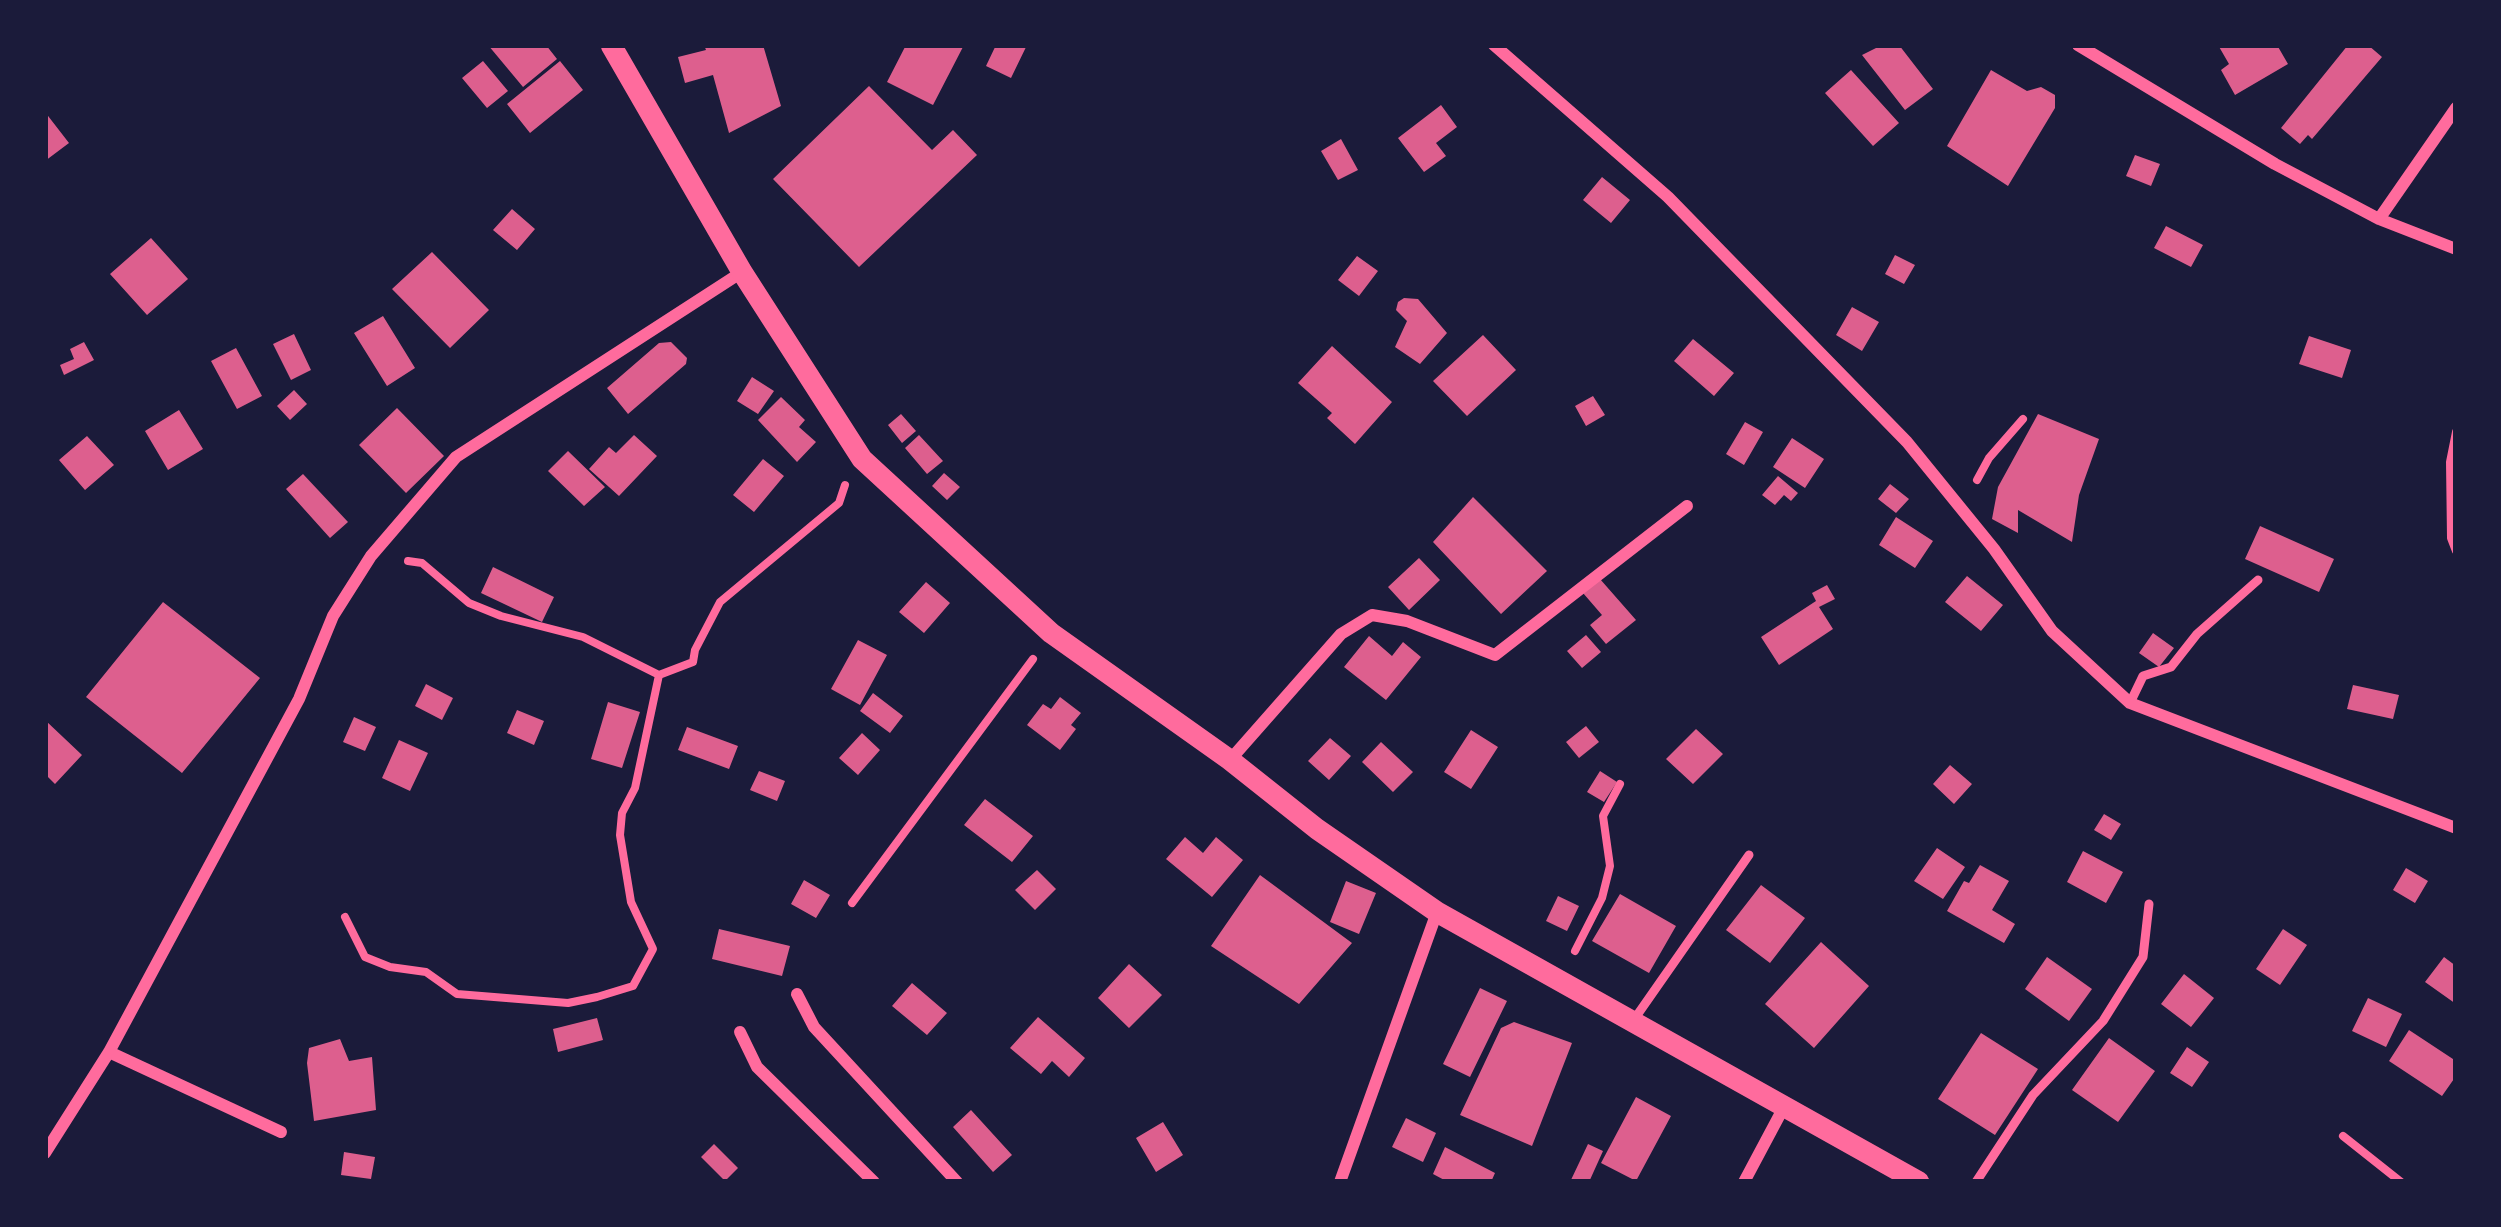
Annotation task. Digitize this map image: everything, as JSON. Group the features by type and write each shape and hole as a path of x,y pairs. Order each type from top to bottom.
{"street":[{"path":"611,45 742,272 862,459 1052,633 1437,912 1919,1182"},
{"path":"1494,45 1668,197 1907,442 2052,632 2129,703 2456,828"},
{"path":"2078,45 2276,164 2379,218 2456,249"},
{"path":"2379,218 2456,108"},
{"path":"45,1153 109,1052 299,699 333,616 371,556 456,458 742,272"},
{"path":"1230,760 1341,634 1372,615 1407,621 1495,655 1687,506"},
{"path":"1340,1182 1437,912"},
{"path":"797,994 814,1027 957,1182"},
{"path":"740,1032 758,1067 874,1182"},
{"path":"109,1052 281,1132"},
{"path":"1744,1182 1784,1105"}],"lane":[{"path":"2129,703 2143,676 2171,667 2198,634 2258,580"},
{"path":"1633,1021 1749,855"},
{"path":"1976,1182 2033,1095 2102,1021 2143,957 2149,904"}],"path":[{"path":"1961,508 1989,458 2023,418"},
{"path":"2456,432 2450,462 2451,538 2456,551"},
{"path":"371,556 422,562 469,603 583,637 659,675 692,662 720,602 839,503 862,459"},
{"path":"852,903 1052,633"},
{"path":"345,917 364,957 390,967 425,971 457,994 568,1003 633,986 653,949 631,902 620,835 659,675"},
{"path":"1558,980 1602,898 1610,866 1603,816 1620,784"},
{"path":"2342,1136 2401,1182"}],"building":[{"path":"488,45 546,45 557,59 523,87"},
{"path":"704,45 763,45 781,106 729,133 713,75 685,83 678,57 706,50"},
{"path":"906,45 964,45 933,105 887,82"},
{"path":"996,45 1027,45 1011,78 986,66"},
{"path":"1882,45 1899,45 1933,89 1905,110 1862,55"},
{"path":"2218,45 2277,45 2288,64 2235,95 2221,70 2229,64"},
{"path":"2348,45 2368,45 2382,57 2312,139 2308,135 2300,144 2281,128"},
{"path":"483,61 508,91 487,108 462,78"},
{"path":"560,61 583,90 530,133 507,104"},
{"path":"1851,70 1899,123 1873,146 1825,93"},
{"path":"1991,70 2027,91 2041,87 2055,95 2055,108 2008,186 1947,146"},
{"path":"869,86 932,150 953,130 977,155 859,267 773,179"},
{"path":"1441,105 1457,127 1436,143 1446,156 1424,172 1398,138"},
{"path":"45,112 69,143 45,161"},
{"path":"1341,139 1358,170 1338,180 1321,151"},
{"path":"2135,155 2160,164 2151,186 2126,176"},
{"path":"1602,177 1630,200 1611,223 1583,200"},
{"path":"512,209 535,229 517,250 493,230"},
{"path":"2166,226 2203,245 2191,267 2154,248"},
{"path":"151,238 188,279 147,315 110,274"},
{"path":"432,252 489,310 450,348 392,289"},
{"path":"1895,255 1915,265 1904,284 1885,274"},
{"path":"1357,256 1378,271 1359,296 1338,280"},
{"path":"1404,298 1418,299 1447,333 1420,364 1395,347 1407,321 1396,310"},
{"path":"1852,307 1879,322 1862,351 1836,335"},
{"path":"383,316 415,368 387,386 354,333"},
{"path":"294,334 311,370 291,380 273,344"},
{"path":"1483,335 1516,370 1467,416 1433,381"},
{"path":"2309,336 2351,350 2342,378 2299,364"},
{"path":"1693,339 1734,373 1714,396 1674,361"},
{"path":"84,342 94,360 64,375 60,365 74,359 70,349"},
{"path":"671,342 687,358 686,364 628,414 607,388 659,343"},
{"path":"1332,346 1392,402 1355,444 1327,418 1332,413 1298,383"},
{"path":"236,348 262,396 237,409 211,361"},
{"path":"752,377 774,391 758,414 737,401"},
{"path":"294,390 307,404 290,420 277,406"},
{"path":"1593,396 1605,415 1586,426 1575,406"},
{"path":"781,397 805,420 799,427 816,442 797,462 758,420"},
{"path":"397,408 444,456 406,493 359,445"},
{"path":"179,410 203,449 168,470 145,431"},
{"path":"901,414 916,431 902,443 888,425"},
{"path":"2038,414 2099,439 2079,495 2072,542 2018,510 2018,533 1992,519 1998,487"},
{"path":"1745,422 1763,432 1744,465 1726,454"},
{"path":"634,435 657,456 619,496 589,469 609,447 616,453"},
{"path":"919,435 943,461 927,474 905,448"},
{"path":"87,436 114,465 85,490 59,460"},
{"path":"1792,438 1824,459 1805,488 1773,467"},
{"path":"568,451 605,487 584,506 548,471"},
{"path":"763,459 784,476 754,512 733,495"},
{"path":"944,473 960,487 947,500 932,486"},
{"path":"303,474 348,522 330,538 286,489"},
{"path":"1778,476 1798,493 1791,501 1784,495 1775,505 1762,495"},
{"path":"1890,484 1909,499 1896,513 1878,499"},
{"path":"1473,497 1547,571 1501,614 1433,542"},
{"path":"1896,517 1933,541 1915,568 1879,545"},
{"path":"2260,526 2334,559 2319,592 2245,559"},
{"path":"1419,558 1440,580 1409,610 1388,587"},
{"path":"493,567 554,597 542,622 481,593"},
{"path":"1967,576 2003,605 1981,631 1945,602"},
{"path":"1600,579 1636,620 1606,644 1590,625 1602,615 1583,593"},
{"path":"926,582 950,603 924,633 899,612"},
{"path":"1827,585 1835,599 1819,607 1833,629 1779,665 1761,637 1816,601 1812,593"},
{"path":"163,602 260,678 182,773 86,697"},
{"path":"2153,633 2174,648 2159,667 2139,653"},
{"path":"1586,635 1601,652 1582,668 1567,651"},
{"path":"1369,636 1392,656 1403,642 1421,657 1386,700 1344,667"},
{"path":"858,640 887,655 860,705 831,689"},
{"path":"426,684 453,698 442,720 415,706"},
{"path":"2353,685 2399,695 2393,719 2347,709"},
{"path":"873,693 903,716 890,733 860,711"},
{"path":"1060,697 1081,713 1060,750 1027,725 1043,704 1051,709"},
{"path":"608,702 640,712 622,768 591,759"},
{"path":"517,710 544,721 534,745 507,733"},
{"path":"354,717 376,727 365,751 343,742"},
{"path":"45,720 82,755 55,784 45,774"},
{"path":"1586,726 1599,742 1579,758 1566,742"},
{"path":"687,727 738,746 729,769 678,750"},
{"path":"1696,729 1723,754 1693,784 1666,759"},
{"path":"1471,730 1498,747 1471,789 1444,772"},
{"path":"862,733 880,750 858,775 839,758"},
{"path":"1330,738 1351,756 1329,780 1308,761"},
{"path":"399,740 428,753 410,791 382,778"},
{"path":"1381,742 1413,772 1393,792 1362,762"},
{"path":"1950,765 1972,784 1954,804 1933,784"},
{"path":"759,771 785,781 777,801 750,790"},
{"path":"1600,771 1617,782 1604,802 1587,792"},
{"path":"985,799 1033,836 1012,862 964,825"},
{"path":"2104,814 2121,824 2111,840 2094,830"},
{"path":"1185,837 1203,853 1216,837 1243,860 1212,897 1166,859"},
{"path":"1937,848 1965,867 1943,899 1914,881"},
{"path":"2083,851 2123,872 2106,903 2067,882"},
{"path":"1980,865 2009,881 1992,910 2015,924 2004,943 1947,911 1964,881 1969,883"},
{"path":"2406,868 2428,881 2415,903 2393,890"},
{"path":"1037,870 1056,889 1035,910 1015,890"},
{"path":"1260,875 1352,943 1299,1004 1211,946"},
{"path":"804,880 830,895 816,918 791,904"},
{"path":"1346,881 1376,893 1359,934 1330,922"},
{"path":"1761,885 1805,918 1770,963 1726,930"},
{"path":"1620,894 1676,926 1649,973 1592,941"},
{"path":"1558,896 1579,906 1567,931 1546,921"},
{"path":"719,929 790,946 782,976 712,959"},
{"path":"2283,929 2307,945 2280,985 2256,969"},
{"path":"1821,942 1869,986 1814,1048 1765,1004"},
{"path":"2047,957 2092,989 2069,1021 2025,989"},
{"path":"2444,957 2456,966 2456,1004 2425,982"},
{"path":"1129,964 1162,995 1129,1028 1098,998"},
{"path":"2184,974 2214,998 2191,1027 2161,1004"},
{"path":"912,983 947,1013 927,1035 892,1006"},
{"path":"1480,988 1507,1001 1470,1077 1443,1064"},
{"path":"2368,998 2402,1014 2386,1047 2352,1031"},
{"path":"1038,1017 1085,1058 1069,1077 1052,1061 1041,1074 1010,1048"},
{"path":"597,1018 603,1040 558,1052 553,1029"},
{"path":"1514,1022 1572,1043 1532,1146 1460,1115 1501,1028"},
{"path":"2409,1030 2456,1061 2456,1076 2442,1096 2389,1061"},
{"path":"1981,1033 2038,1069 1995,1135 1938,1099"},
{"path":"2109,1038 2155,1071 2118,1122 2072,1090"},
{"path":"340,1039 349,1061 372,1057 376,1110 314,1121 309,1048"},
{"path":"2187,1047 2209,1062 2192,1087 2170,1073"},
{"path":"1636,1097 1671,1116 1636,1181 1601,1163"},
{"path":"971,1110 1012,1155 993,1172 953,1127"},
{"path":"1406,1118 1436,1133 1423,1162 1392,1147"},
{"path":"1163,1122 1183,1155 1156,1172 1136,1138"},
{"path":"714,1144 738,1168 725,1181 701,1157"},
{"path":"1588,1144 1603,1151 1589,1182 1570,1182"},
{"path":"1445,1147 1495,1173 1491,1182 1448,1182 1433,1174"},
{"path":"344,1152 375,1157 371,1179 341,1175"}]}
